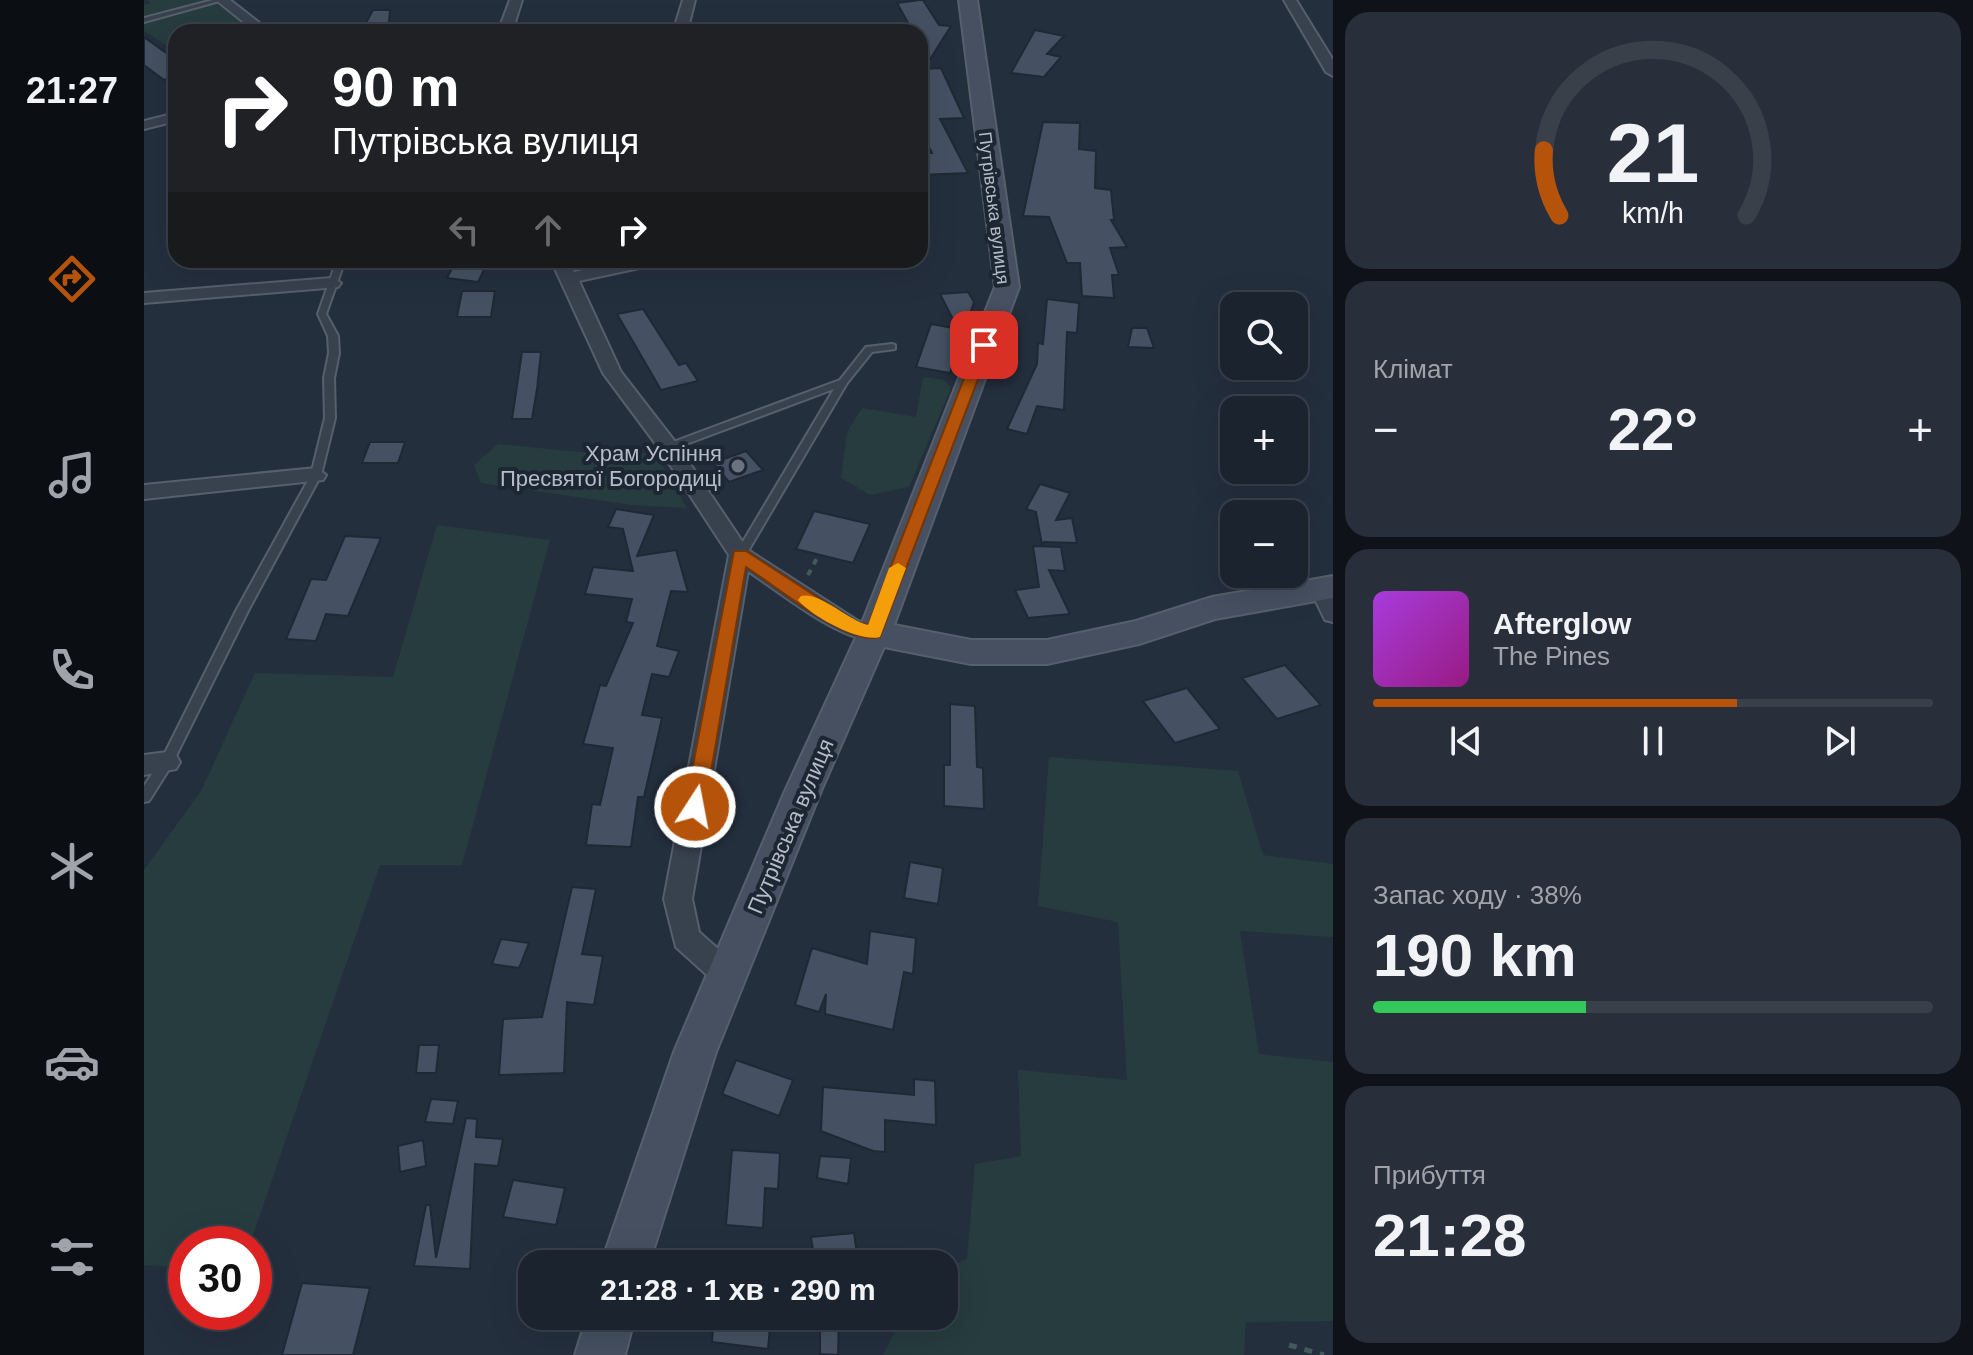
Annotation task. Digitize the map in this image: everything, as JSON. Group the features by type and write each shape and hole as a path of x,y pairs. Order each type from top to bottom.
{"main road":[{"name":"Путрівська вулиця","path":"630,1250 695,1052 803,791 874,633 1007,287 968,0"},
{"path":"874,633 971,652 1047,652 1139,632 1212,608 1329,597"},
{"path":"600,1355 607,1330"}],"street":[{"path":"221,0 253,24"},
{"path":"508,24 516,0"},
{"path":"682,24 689,0"},
{"path":"1290,0 1333,72"},
{"path":"144,125 168,119"},
{"path":"565,269 612,373 669,447 740,555 851,627 874,633"},
{"path":"144,298 332,283"},
{"path":"144,492 316,475"},
{"path":"727,975 686,938 678,899 740,555"}],"lane":[{"path":"144,20 221,0"},
{"path":"144,797 156,763 316,475 330,418 333,336 322,314 338,268"},
{"path":"740,555 843,382 869,349 892,347"},
{"path":"669,447 843,382"}],"path":[{"path":"1289,1345 1324,1355"}],"green space":[{"path":"147,0 211,0 246,24 168,24 168,47 144,31 144,5 151,3"},
{"path":"923,377 944,380 951,388 909,487 870,495 841,478 847,432 862,408 916,417"},
{"path":"498,444 611,455 655,452 687,508 632,505 481,483 474,465"},
{"path":"437,525 550,540 462,865 380,865 256,1226 168,1226 168,1267 144,1265 144,870 201,791 255,673 393,677"},
{"path":"1049,757 1238,771 1263,855 1333,864 1333,937 1240,931 1259,1054 1333,1062 1333,1321 1246,1322 1244,1355 883,1355 896,1330 958,1330 958,1263 967,1259 975,1164 1021,1156 1018,1070 1127,1080 1118,922 1038,906"}],"building":[{"path":"923,0 939,25 951,26 928,63 928,24 909,24 897,3"},
{"path":"373,10 390,10 389,24 365,24"},
{"path":"1035,30 1064,36 1047,54 1061,57 1044,77 1011,73"},
{"path":"144,37 168,54 168,79 164,80 144,65"},
{"path":"941,68 964,118 940,119 968,173 928,175 928,153 932,153 928,145 928,69"},
{"path":"1043,122 1080,123 1079,149 1096,151 1095,188 1111,190 1114,220 1111,220 1127,247 1110,248 1119,275 1112,275 1114,298 1082,296 1080,263 1067,263 1049,217 1023,216"},
{"path":"452,268 485,268 478,282 447,278"},
{"path":"462,291 495,291 491,317 457,317"},
{"path":"968,292 974,302 950,373 916,367 931,324 958,329 940,294"},
{"path":"1047,299 1079,303 1077,333 1067,332 1064,410 1037,406 1027,434 1007,429 1037,364 1038,343 1043,344"},
{"path":"643,309 679,365 686,363 698,381 661,390 617,314"},
{"path":"1132,328 1147,328 1154,348 1128,347"},
{"path":"522,352 541,352 537,389 532,419 512,419"},
{"path":"370,442 405,442 398,463 362,463"},
{"name":"Храм Успіння Пресвятої Богородиці","path":"746,451 763,470 729,482 713,463"},
{"path":"1040,484 1070,493 1056,520 1072,518 1077,543 1044,542 1042,545 1036,512 1026,509"},
{"path":"616,509 654,515 637,556 676,550 688,592 671,591 657,646 679,651 669,677 652,674 642,715 662,718 644,797 638,797 631,847 586,845 592,804 600,805 613,748 583,744 600,685 606,686 633,623 626,622 632,599 585,594 593,567 633,571 623,529 608,527"},
{"path":"814,511 870,524 853,563 796,549"},
{"path":"345,536 381,538 348,616 326,614 316,641 286,639 311,579 326,580"},
{"path":"1033,546 1061,547 1065,571 1049,570 1070,614 1028,618 1015,590 1039,587"},
{"path":"1285,665 1321,705 1277,719 1242,678"},
{"path":"1187,688 1220,729 1175,743 1143,701"},
{"path":"950,704 975,706 977,767 983,768 984,809 944,806 944,765 950,765"},
{"path":"910,862 943,868 938,904 904,898"},
{"path":"572,887 596,889 582,954 603,956 594,1005 567,1002 564,1073 499,1075 503,1019 542,1017"},
{"path":"870,931 916,938 913,974 904,972 893,1030 825,1014 826,994 819,1012 795,1005 812,948 867,964"},
{"path":"501,939 529,943 519,968 492,964"},
{"path":"419,1045 439,1045 436,1073 416,1073"},
{"path":"736,1060 793,1080 779,1116 722,1094"},
{"path":"914,1079 935,1081 936,1125 885,1120 885,1152 873,1151 821,1131 823,1087 914,1095"},
{"path":"431,1099 458,1101 453,1124 425,1122"},
{"path":"466,1118 477,1119 476,1137 503,1139 498,1166 475,1164 470,1269 414,1266 426,1205 430,1205 436,1258"},
{"path":"423,1140 426,1166 400,1172 398,1146"},
{"path":"732,1150 780,1153 778,1189 765,1188 763,1228 726,1225"},
{"path":"820,1156 851,1158 848,1184 817,1178"},
{"path":"513,1180 565,1188 556,1225 503,1217"},
{"path":"854,1233 857,1250 813,1250 811,1237"},
{"path":"302,1283 370,1288 353,1355 282,1355"},
{"path":"713,1330 770,1330 768,1349 712,1342"},
{"path":"820,1330 839,1330 838,1355 820,1354"}],"slow traffic":[{"path":"807,600 851,627 874,633 898,568"}],"place":[{"name":"Храм Успіння Пресвятої Богородиці","path":"738,466"}],"route":[{"path":"695,807 740,555 851,627 874,633 984,345"}]}
